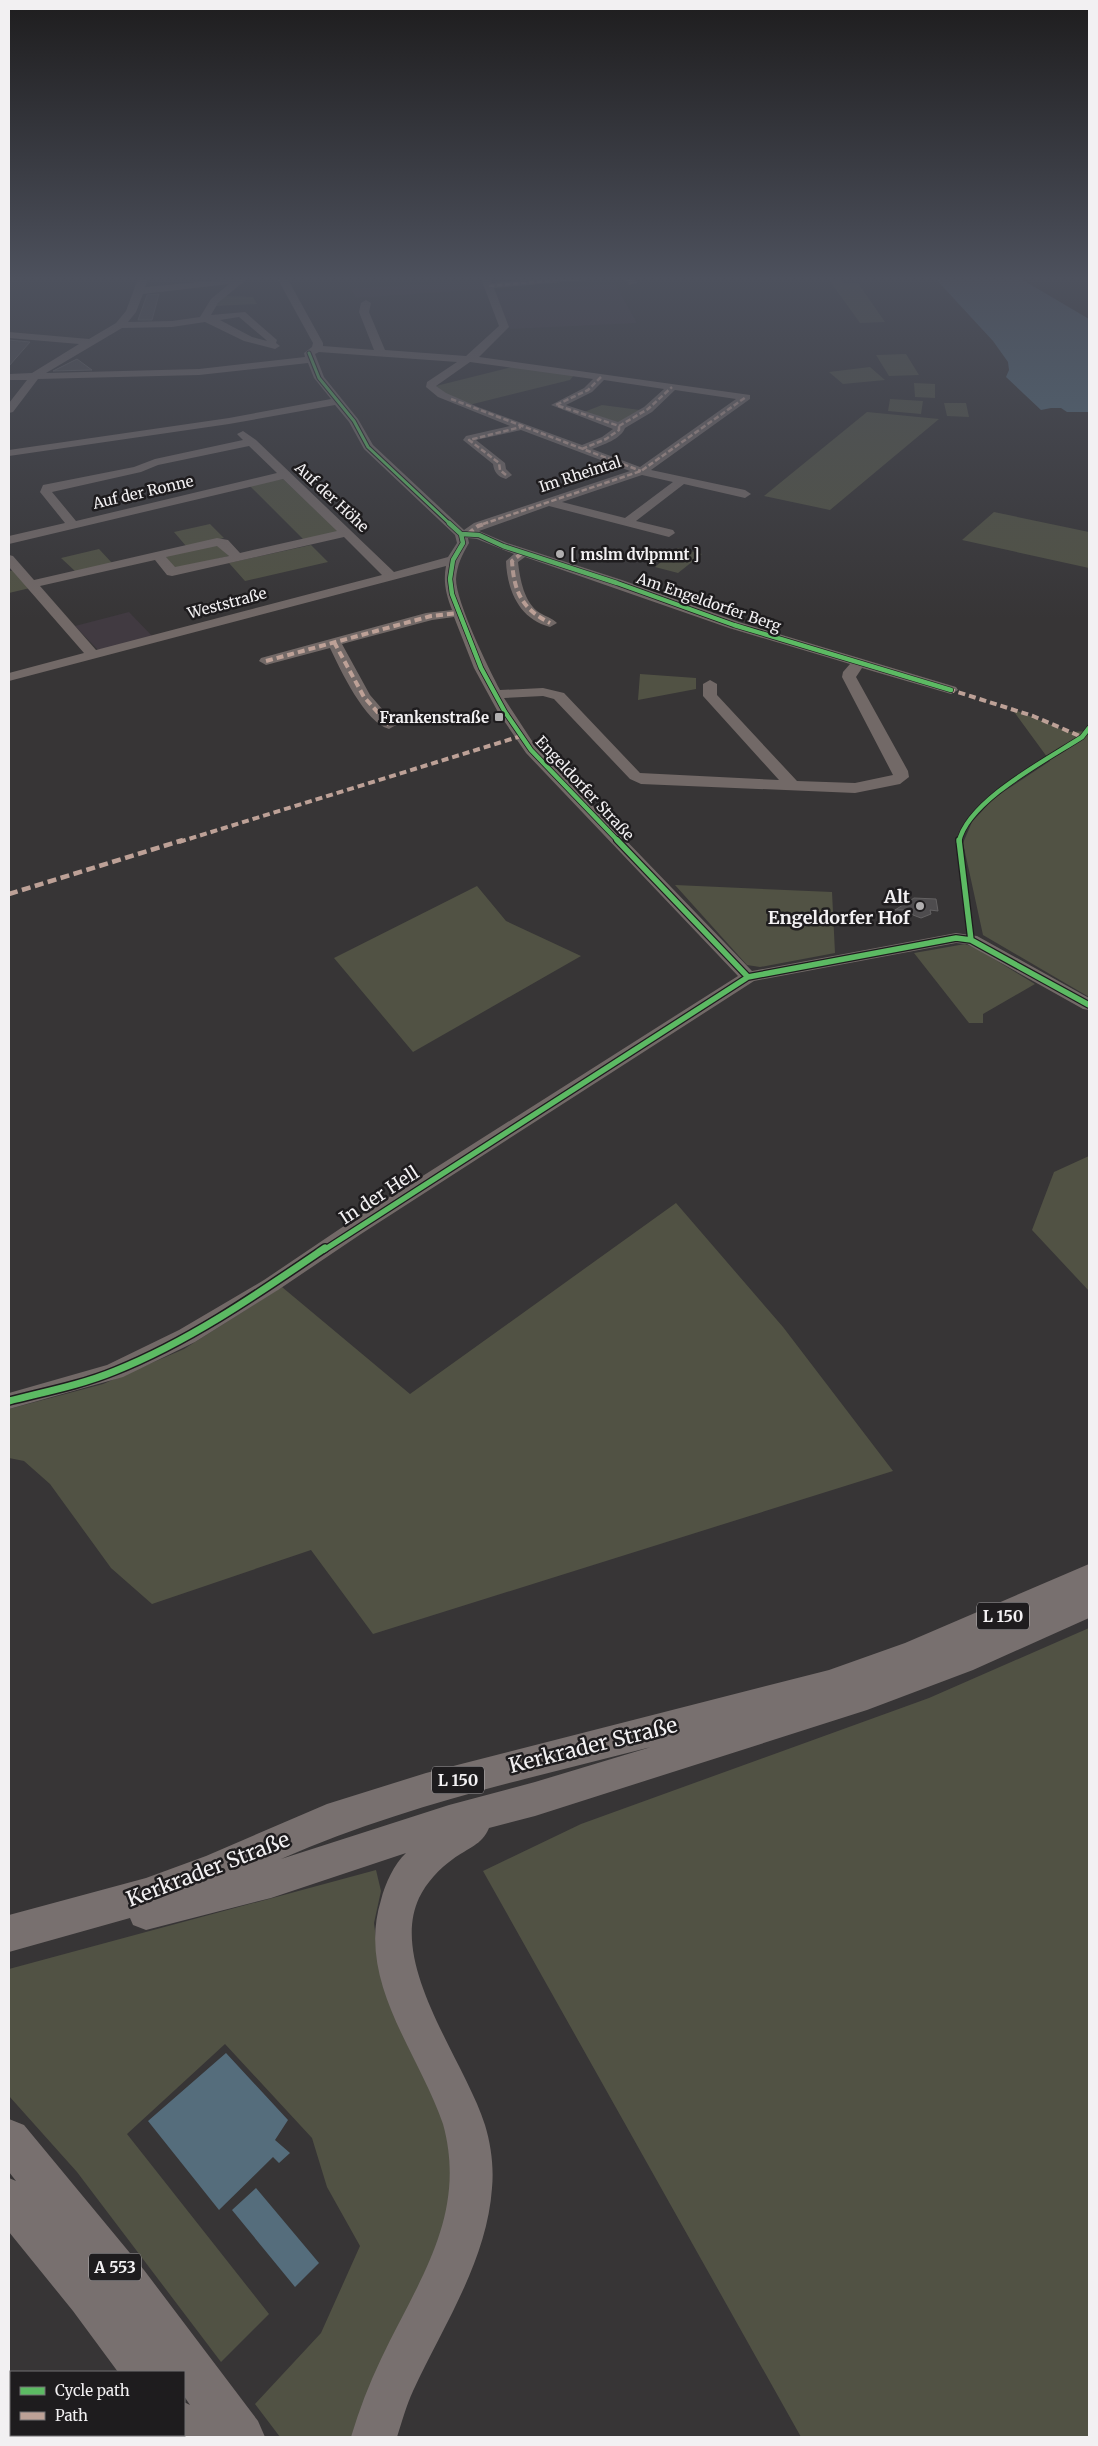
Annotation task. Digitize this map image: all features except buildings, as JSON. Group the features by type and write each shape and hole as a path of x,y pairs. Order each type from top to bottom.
{"highway":[{"name":"Kerkrader Straße","path":"9,1934 146,1896 216,1870 327,1821 426,1789 786,1698 856,1676 916,1654 1089,1578"},
{"name":"Kerkrader Straße","path":"9,1943 69,1932 271,1880 449,1822 535,1800 867,1695 961,1660 1089,1603"},
{"path":"374,2437 387,2397 400,2367 457,2252 467,2217 471,2185 469,2144 461,2114 422,2035 401,1981 393,1939 396,1905 410,1875 438,1846 488,1820 535,1800"},
{"name":"A 553","path":"9,2140 129,2285 242,2437"},
{"name":"A 553","path":"9,2199 88,2296 144,2371"},
{"path":"185,2426 193,2437"}],"street":[{"path":"9,410 24,390"},
{"path":"329,390 354,421 368,447 383,463 465,534"},
{"path":"435,390 474,409 641,471 745,494"},
{"path":"588,390 556,405 619,426"},
{"path":"582,449 606,439 619,430 619,426 660,400 669,390"},
{"name":"Im Rheintal","path":"465,534 478,526 641,471 746,397 695,390"},
{"path":"9,453 229,420 338,401"},
{"name":"Auf der Höhe","path":"229,420 391,576"},
{"path":"506,475 500,470 499,463 470,440 470,438 521,427"},
{"path":"73,525 46,492 47,488 137,470 155,462 252,442"},
{"name":"Auf der Ronne","path":"9,540 285,475"},
{"path":"627,522 682,480"},
{"path":"548,502 669,533"},
{"path":"157,555 172,572 347,533"},
{"name":"Am Engeldorfer Berg","path":"465,534 479,535 522,553 608,580 734,625 951,690"},
{"name":"Engeldorfer Straße","path":"465,534 453,560 450,579 458,613 495,694 531,750 748,978"},
{"path":"32,584 221,542 238,558"},
{"path":"522,553 512,561 512,577 528,611 550,623"},
{"path":"9,559 93,655"},
{"name":"Weststraße","path":"9,677 453,560"},
{"path":"266,661 432,616 458,613"},
{"path":"334,642 349,675 375,712 389,725"},
{"path":"495,694 543,692 559,696 635,776 641,779 855,788 895,781 901,777 849,677 850,672 859,663"},
{"path":"710,684 710,696 792,785"},
{"path":"748,978 773,971 956,938 971,940 1089,1005"},
{"name":"In der Hell","path":"9,1401 64,1387 115,1371 187,1336 271,1286 354,1229 748,978"}],"shaded area":[{"path":"129,612 153,637 98,650 75,626"}],"green space":[{"path":"441,390 529,390 469,405"},
{"path":"915,390 935,390 935,398 915,397"},
{"path":"890,399 923,401 921,414 888,411"},
{"path":"944,403 966,403 969,417 947,416"},
{"path":"602,405 640,410 620,423 584,412"},
{"path":"867,412 939,419 830,510 764,496"},
{"path":"283,479 340,532 305,541 249,485"},
{"path":"994,512 1089,532 1089,568 962,540"},
{"path":"210,524 224,538 186,546 174,532"},
{"path":"218,545 229,556 179,568 173,567 165,556"},
{"path":"311,545 328,562 245,581 229,563"},
{"path":"678,548 702,554 678,573 655,567"},
{"path":"99,549 112,563 76,572 61,558"},
{"path":"15,570 30,588 9,593 9,571"},
{"path":"640,674 696,678 696,689 638,700"},
{"path":"1012,709 1069,732 1089,731 1089,997 983,935 963,843 972,822 994,798 1050,761"},
{"path":"675,885 832,892 835,953 760,967 747,965"},
{"path":"477,886 506,921 581,956 413,1052 334,958"},
{"path":"965,944 976,948 1035,984 983,1014 983,1023 969,1023 914,953"},
{"path":"1089,1156 1089,1291 1032,1230 1054,1172"},
{"path":"676,1203 783,1327 893,1471 373,1634 311,1550 152,1604 111,1568 50,1484 24,1461 9,1458 9,1409 103,1384 184,1349 282,1287 410,1394"},
{"path":"1089,1628 1089,2437 801,2437 483,1871 581,1824 929,1698"},
{"path":"376,1870 381,1891 374,1923 380,1971 447,2130 452,2185 447,2221 360,2437 280,2437 255,2404 321,2333 360,2246 327,2187 312,2138 225,2044 127,2134 269,2314 221,2362 77,2172 9,2096 9,1969"}],"water":[{"path":"1020,390 1089,390 1089,412 1067,412 1061,408 1041,410"},
{"path":"226,2053 288,2120 275,2140 290,2153 279,2163 273,2157 219,2210 148,2121"},
{"path":"256,2188 319,2263 295,2287 232,2210"}],"marked path":[{"path":"588,390 556,405 619,426 634,419 648,409 669,390"},
{"path":"468,534 478,526 641,471 746,397"},
{"path":"451,399 641,471"},
{"path":"582,449 606,439 619,430 619,426"},
{"path":"506,475 500,470 499,463 469,440 470,438 521,427"},
{"path":"522,553 512,561 513,577 524,605 534,615 550,623"},
{"path":"266,661 431,616 458,613"},
{"path":"334,642 364,697 389,725"},
{"path":"948,689 1033,716 1082,737 1084,735"},
{"path":"9,894 521,736"}],"cycle path":[{"path":"329,390 354,421 368,447 461,534 463,543 453,560 450,579 452,594 481,668 505,712 531,750 748,977"},
{"path":"461,534 479,535 503,546 617,583 734,625 951,690"},
{"path":"971,940 959,840 967,822 990,797 1082,737 1089,728"},
{"path":"9,1401 64,1387 115,1371 187,1336 271,1285 354,1229 748,977 956,938 971,940 1089,1005"}],"place":[{"name":"[ mslm dvlpmnt ]","path":"560,554"},
{"name":"Frankenstraße","path":"499,717"},
{"name":"Alt Engeldorfer Hof","path":"920,906"}]}
